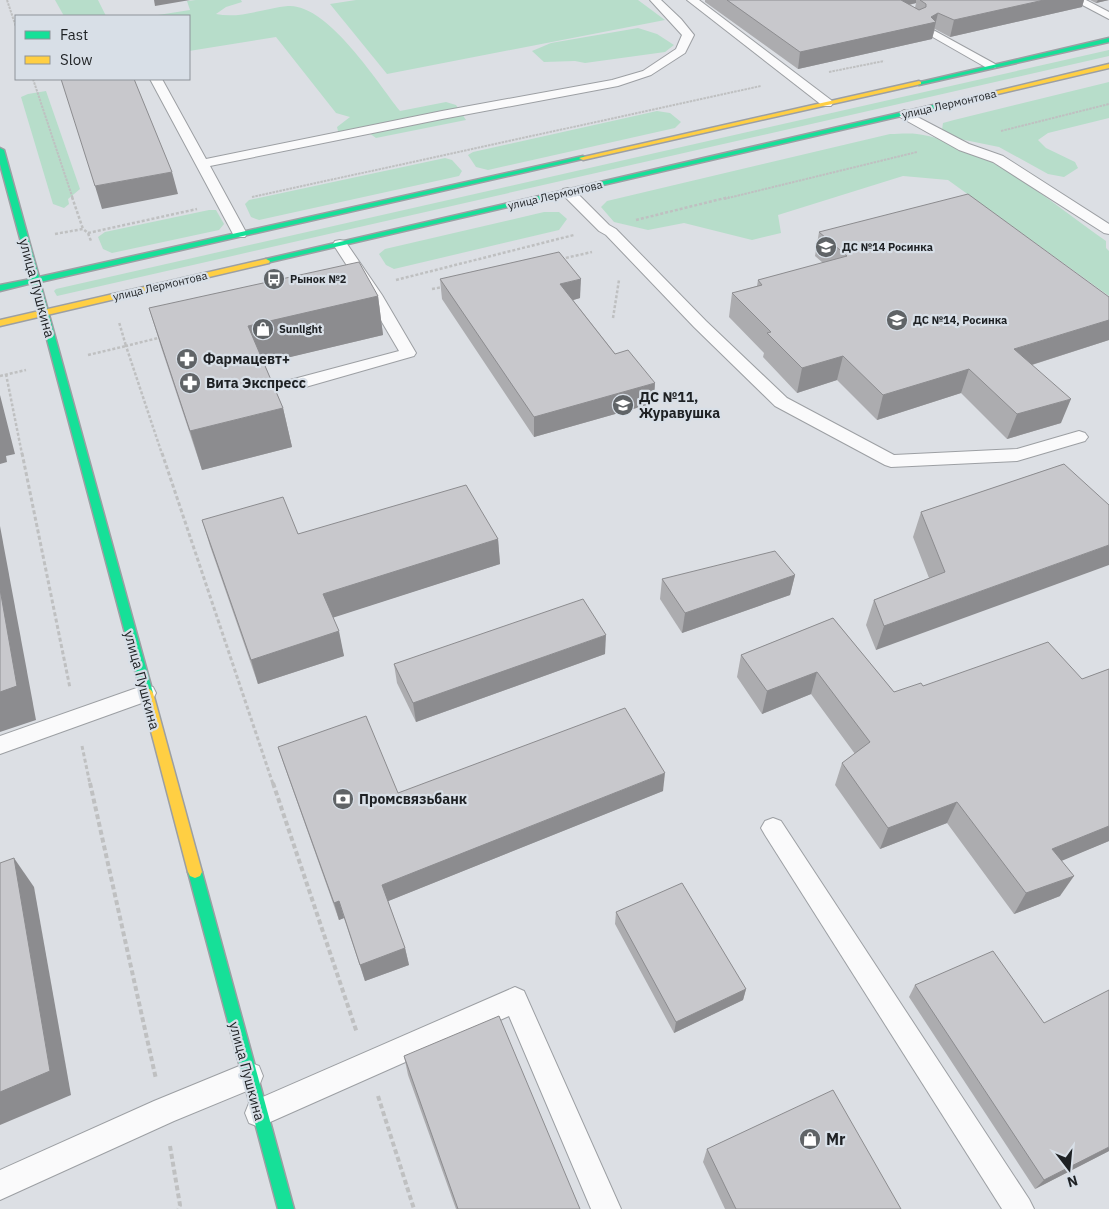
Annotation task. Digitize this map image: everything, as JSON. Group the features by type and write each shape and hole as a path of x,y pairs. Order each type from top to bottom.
{"main road":[{"path":"0,288 1109,40"},
{"name":"улица Лермонтова","path":"0,323 1109,66"},
{"name":"улица Пушкина","path":"0,150 145,693 286,1209"}],"lane":[{"path":"202,164 442,115 614,83 647,74 681,51 688,35 677,21 655,0"},
{"path":"692,0 827,102"},
{"path":"1078,0 1109,16"},
{"path":"936,34 992,66"},
{"path":"157,80 240,234"},
{"path":"904,114 956,142 998,159 1109,230"},
{"path":"568,192 604,228 611,232 700,324 781,402 891,461 1018,455 1079,437"},
{"path":"296,384 408,353 340,244"},
{"path":"0,745 145,693"},
{"path":"773,828 1019,1209"},
{"path":"259,1113 515,1000 606,1209"},
{"path":"0,1185 249,1076"}],"path":[{"path":"7,0 15,24"},
{"path":"88,233 795,79"},
{"path":"34,80 83,229"},
{"path":"368,287 1109,104"},
{"path":"557,260 595,251 580,234"},
{"path":"613,318 619,279"},
{"path":"432,289 451,285"},
{"path":"163,337 126,346 368,1065 414,1209"},
{"path":"6,374 76,719 164,1112 180,1205 178,1209"}],"green space":[{"path":"55,0 98,0 106,15 63,15"},
{"path":"241,0 242,2 226,7 216,14 225,15 243,14 288,6 303,9 319,17 335,31 365,65 400,111 446,102 456,105 466,120 376,138 369,133 340,139 337,127 350,117 336,113 276,37 190,51 190,15 158,15 190,10 187,1"},
{"path":"356,0 638,0 665,20 387,74 330,4"},
{"path":"638,28 657,34 674,45 665,52 585,63 575,61 544,62 532,51 551,43"},
{"path":"1109,50 1109,56 57,296 54,291 56,289"},
{"path":"1109,82 1109,118 1048,133 1038,140 1046,148 1075,162 1078,168 1064,177 1048,174 999,147 950,137 942,130 943,123"},
{"path":"46,91 80,189 68,199 69,204 64,208 53,204 21,97"},
{"path":"657,111 670,113 681,122 675,128 488,170 476,167 468,155 473,152"},
{"path":"890,134 917,134 967,149 1016,177 1106,241 1106,248 1109,251 1109,296 948,180 903,176 778,215 781,233 752,240 684,223 648,230 614,222 601,207 607,201"},
{"path":"445,158 452,160 462,171 459,176 259,220 251,217 245,204 249,200"},
{"path":"216,210 224,224 219,230 112,253 103,249 98,237 105,232"},
{"path":"544,212 559,212 567,219 559,230 394,269 386,265 379,254 385,249"}],"building":[{"path":"727,0 901,0 919,10 926,7 926,4 920,0 1044,0 954,20 938,13 931,17 936,22 800,52"},
{"path":"61,80 134,80 172,172 95,186"},
{"path":"968,194 1109,297 1109,320 1014,349 1071,399 1017,414 969,369 883,395 843,356 802,368 767,333 771,332 732,293 762,285 758,280 847,256 819,232"},
{"path":"559,252 581,279 560,284 615,354 628,350 655,383 534,417 440,279"},
{"path":"359,262 378,296 248,326 283,408 190,431 149,308"},
{"path":"1064,464 1109,505 1109,545 884,626 874,600 945,572 921,512"},
{"path":"466,485 498,539 323,594 339,631 251,660 202,520 283,497 298,534"},
{"path":"775,551 795,575 685,613 662,579"},
{"path":"0,589 17,686 0,692"},
{"path":"583,599 606,635 413,703 394,664"},
{"path":"833,618 894,692 921,683 923,686 1048,642 1082,679 1109,669 1109,826 1052,849 1074,876 1026,893 957,802 888,828 842,763 870,742 817,672 767,691 741,655"},
{"path":"625,708 665,773 382,885 405,948 360,965 339,901 334,903 278,747 366,716 398,793"},
{"path":"14,858 50,1071 0,1092 0,863"},
{"path":"682,883 746,989 676,1022 616,912"},
{"path":"993,951 1044,1023 1109,990 1109,1147 1044,1180 915,985"},
{"path":"499,1016 580,1209 458,1209 404,1056"},
{"path":"833,1090 901,1209 736,1209 707,1149"}],"traffic: fast":[{"path":"919,83 1109,40"},
{"path":"266,261 938,106"},
{"path":"0,150 147,693"},
{"path":"0,288 583,158"},
{"path":"195,872 286,1209"}],"traffic: slow":[{"path":"938,106 1109,66"},
{"path":"583,158 919,83"},
{"path":"0,323 266,261"},
{"path":"147,693 195,872"}],"place":[{"name":"ДС №14 Росинка","path":"826,247"},
{"name":"Рынок №2","path":"274,279"},
{"name":"ДС №14, Росинка","path":"897,320"},
{"name":"Sunlight","path":"263,329"},
{"name":"Фармацевт+","path":"187,359"},
{"name":"Вита Экспресс","path":"190,383"},
{"name":"ДС №11, Журавушка","path":"623,405"},
{"name":"Промсвязьбанк","path":"343,799"},
{"name":"Mr","path":"810,1139"}]}
